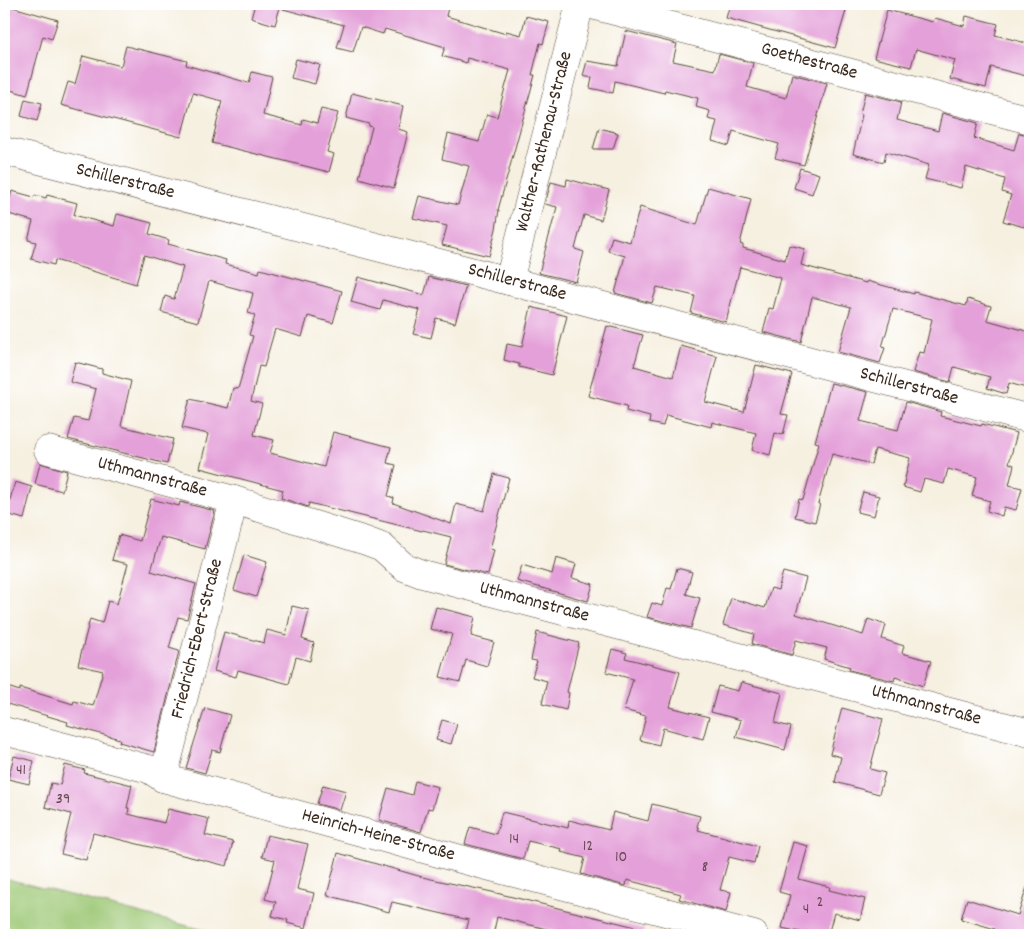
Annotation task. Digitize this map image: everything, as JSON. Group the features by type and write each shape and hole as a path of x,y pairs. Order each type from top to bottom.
{"street":[{"name":"Walther-Rathenau-Straße","path":"509,281 580,4"},
{"name":"Goethestraße","path":"588,4 1030,120"},
{"name":"Schillerstraße","path":"4,151 509,281 1030,419"},
{"name":"Uthmannstraße","path":"48,450 234,500 382,547 404,567 422,574 1030,734"},
{"name":"Friedrich-Ebert-Straße","path":"163,778 234,500"},
{"name":"Heinrich-Heine-Straße","path":"4,732 149,769 163,778 458,858 754,935"}],"green space":[{"path":"4,878 223,935 4,935"}],"building":[{"path":"255,4 281,4 275,25 251,18"},
{"path":"283,4 398,4 410,7 412,4 449,4 446,16 506,34 506,31 521,35 526,16 549,22 543,44 540,43 532,75 535,75 498,210 496,229 489,256 442,245 447,226 413,218 419,196 458,205 469,166 442,159 448,134 479,142 487,114 497,117 510,70 467,58 466,63 442,56 445,47 385,29 383,34 361,27 353,52 337,48 344,25 283,9"},
{"path":"730,4 848,4 835,48 726,18"},
{"path":"9,6 58,20 52,39 43,36 27,95 4,88 4,25"},
{"path":"887,10 933,22 935,18 964,26 966,16 998,24 995,35 1030,44 1030,77 991,67 986,88 950,79 955,60 916,49 911,67 874,58"},
{"path":"626,31 677,44 673,61 715,70 719,54 753,63 747,87 786,98 792,74 827,83 804,165 775,158 779,144 733,131 729,146 712,141 717,121 708,119 710,111 696,107 698,98 665,90 664,93 615,81 613,93 590,88 592,78 583,76 587,61 618,66"},
{"path":"126,46 187,61 186,65 249,83 252,72 272,77 263,115 302,125 303,119 317,123 321,109 338,113 327,152 334,154 329,172 212,143 222,101 193,93 181,137 61,105 68,82 75,84 83,56 121,66"},
{"path":"296,59 320,65 315,84 291,78"},
{"path":"352,93 403,106 398,129 408,132 394,188 359,178 372,127 369,124 346,118"},
{"path":"865,93 901,102 897,120 938,131 942,113 978,123 974,138 1014,150 1019,133 1030,135 1030,205 1024,227 1003,221 1011,195 1002,192 1005,179 966,167 961,188 925,179 929,165 886,152 884,162 853,154"},
{"path":"25,99 42,103 37,121 21,116"},
{"path":"599,128 618,133 613,149 593,149"},
{"path":"800,168 819,174 812,194 794,188"},
{"path":"567,179 609,190 601,220 584,215 575,249 584,252 576,282 539,273 557,207 545,204 551,182 566,186"},
{"path":"708,187 751,199 740,244 743,245 743,248 785,260 789,245 805,249 801,265 866,283 867,281 966,306 968,299 991,306 987,320 1030,332 1030,352 1026,368 1030,370 1030,373 1026,388 1009,383 1006,394 987,388 990,377 954,367 950,382 913,372 919,352 924,353 932,319 893,309 882,347 885,348 880,363 838,352 851,307 812,297 801,342 763,332 769,308 773,309 781,278 740,267 726,322 691,313 695,296 657,287 652,303 615,293 625,256 608,251 612,237 630,242 640,207 697,225"},
{"path":"12,191 34,197 35,195 46,198 47,195 77,203 74,215 114,226 117,214 152,223 149,234 169,240 168,244 226,260 225,264 259,273 260,269 342,291 333,323 308,316 302,337 275,329 264,367 259,366 251,401 262,404 254,435 274,440 270,453 324,467 333,432 391,447 387,463 396,465 388,496 394,498 393,503 451,524 456,504 484,511 494,474 509,478 490,549 494,550 488,575 444,564 451,537 309,503 308,507 281,498 283,490 200,468 208,434 182,428 190,399 228,408 233,388 238,389 253,336 249,335 255,315 248,313 253,293 209,281 198,322 161,312 165,296 174,299 183,267 144,255 136,284 55,260 54,265 31,259 36,242 28,240 33,221 5,213"},
{"path":"358,277 424,295 429,277 466,286 455,323 436,318 431,338 413,334 420,310 383,300 380,310 351,302"},
{"path":"531,307 567,316 552,375 519,367 519,364 504,360 507,344 522,347"},
{"path":"607,326 643,335 634,366 673,377 681,346 717,356 705,402 744,412 756,365 792,374 781,414 788,415 783,435 775,433 770,455 752,450 756,433 712,422 711,427 666,415 663,426 649,423 650,417 626,411 627,406 588,396"},
{"path":"75,362 102,369 102,373 131,381 121,426 173,439 167,464 68,439 74,418 88,421 96,389 70,382"},
{"path":"831,383 868,392 860,421 898,430 906,402 941,412 940,416 1017,433 1009,463 1014,465 1009,485 1022,488 1016,510 1004,507 1002,516 987,511 990,501 972,496 977,477 948,469 944,484 924,479 920,492 903,487 910,458 875,449 871,464 832,454 815,522 795,517 799,499 803,500 819,443 815,442"},
{"path":"40,463 67,471 62,491 35,484"},
{"path":"15,482 32,487 24,519 6,514"},
{"path":"863,492 879,496 874,516 857,512"},
{"path":"151,499 179,506 180,502 215,511 205,549 161,537 151,571 196,584 187,619 178,617 169,648 179,651 154,752 119,742 120,739 67,725 68,722 4,703 4,686 20,691 20,688 73,704 74,701 93,706 103,671 78,665 90,619 102,623 108,601 117,604 128,564 112,560 119,535 140,541"},
{"path":"244,555 267,562 256,597 234,590"},
{"path":"556,558 576,564 572,578 593,584 588,601 517,581 522,565 552,574"},
{"path":"677,568 692,572 686,594 700,598 691,628 647,617 652,603 662,606 667,588 671,589"},
{"path":"783,572 806,578 796,614 863,635 868,619 886,625 882,639 904,646 902,653 931,661 923,686 895,677 894,681 849,670 850,667 824,659 827,648 796,640 792,655 752,644 754,634 723,625 731,598 765,608 771,588 778,590"},
{"path":"292,606 309,610 302,639 314,643 310,661 296,657 289,684 238,670 236,677 214,671 224,632 264,643 267,630 286,635"},
{"path":"436,607 475,617 471,636 494,642 487,666 466,660 460,682 440,677 452,634 430,629"},
{"path":"537,632 579,643 567,692 569,693 566,710 542,704 547,681 532,677 537,661 531,660"},
{"path":"612,649 627,653 625,658 680,672 670,707 709,717 703,739 663,728 659,745 640,740 646,716 624,710 633,679 606,672"},
{"path":"741,682 782,693 775,723 791,727 785,750 736,737 741,720 711,712 718,686 738,691"},
{"path":"205,708 230,715 220,752 212,750 205,773 186,768"},
{"path":"842,708 883,719 870,769 885,773 879,794 835,782 841,757 830,754"},
{"path":"442,720 457,724 451,744 436,740"},
{"path":"14,756 34,761 29,784 8,779"},
{"path":"65,765 85,770 84,773 132,785 127,808 129,808 128,814 164,823 168,809 209,819 205,835 233,842 227,866 93,833 86,860 61,854 71,814 45,807 51,783 60,785"},
{"path":"415,781 438,787 432,809 428,808 421,832 379,820 388,788 412,795"},
{"path":"323,785 346,791 340,810 317,804"},
{"path":"652,804 700,816 698,830 758,846 754,863 729,857 720,890 731,892 726,912 679,899 681,894 627,880 626,886 581,874 585,858 561,852 562,849 528,841 523,859 465,844 470,827 496,834 502,812 568,828 569,820 609,830 613,812 648,821"},
{"path":"267,835 308,844 297,889 314,893 306,928 287,923 288,920 272,916 276,902 265,899 275,860 262,857"},
{"path":"793,842 808,846 799,879 830,887 829,890 865,899 860,920 834,913 828,935 813,935 782,928 790,895 779,892"},
{"path":"338,853 422,877 644,929 643,935 572,935 497,917 493,935 465,935 469,920 392,902 389,912 327,895"},
{"path":"1027,887 1030,887 1030,935 993,935 995,929 961,919 967,899 1018,915"}]}
